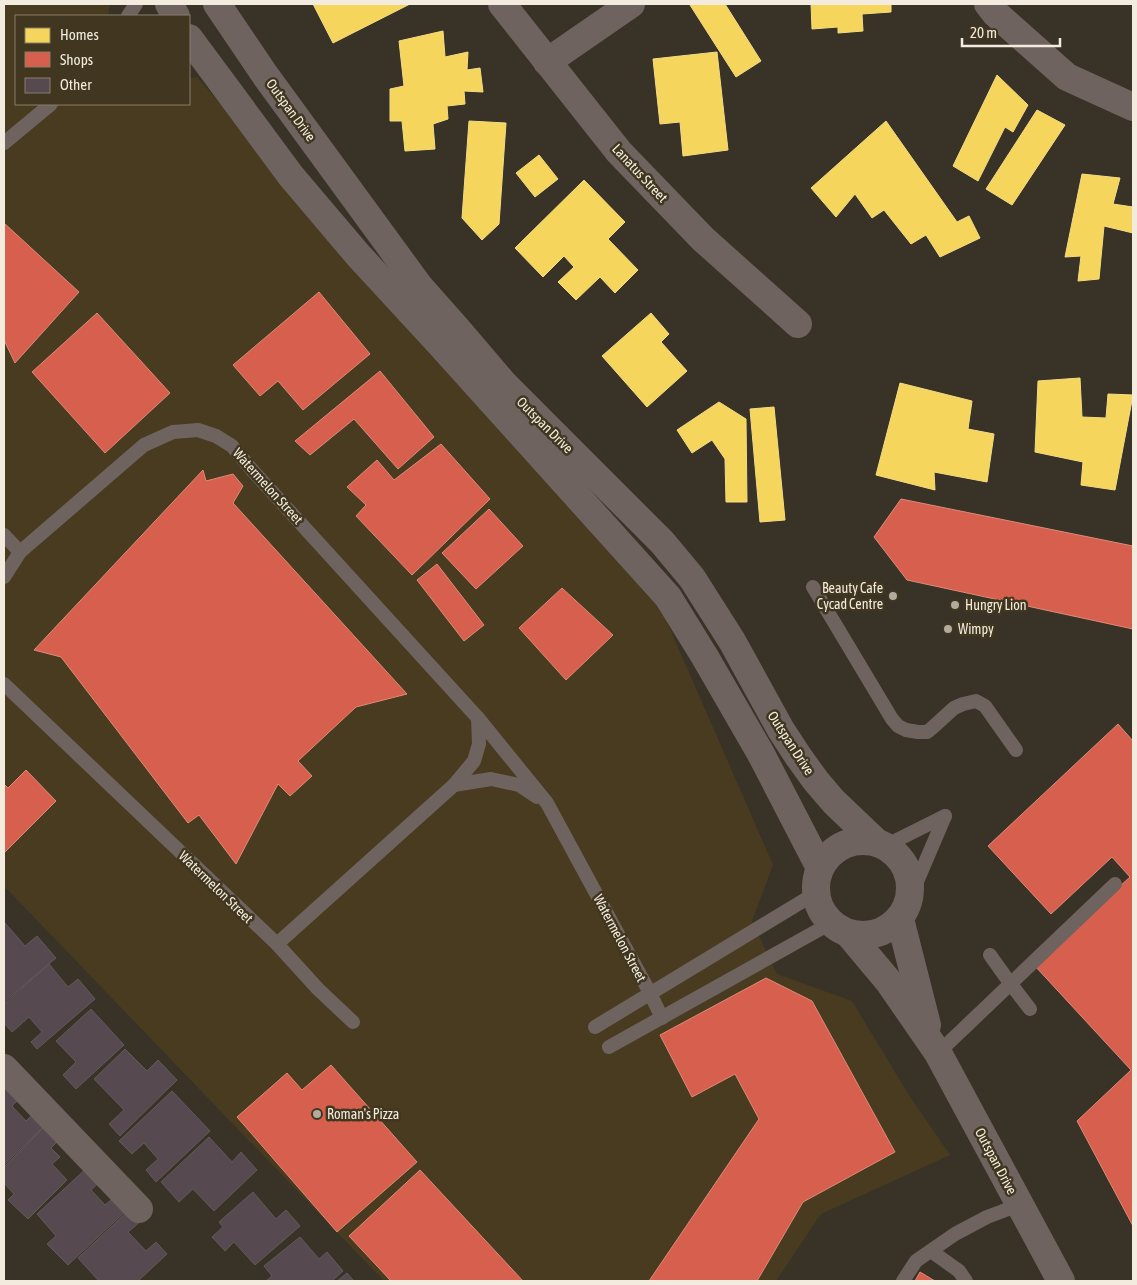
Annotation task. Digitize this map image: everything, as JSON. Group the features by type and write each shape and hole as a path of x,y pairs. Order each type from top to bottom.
{"street":[{"path":"169,4 175,15"},
{"name":"Outspan Drive","path":"217,4 265,75 419,286 504,384 662,542 692,578 732,641 781,730 798,756 834,802 880,843"},
{"name":"Lanatus Street","path":"502,4 618,152 703,239 798,324"},
{"path":"547,62 631,4"},
{"path":"988,4 995,13 1067,77 1133,107"},
{"name":"Outspan Drive","path":"190,39 291,176 358,255 668,597 761,754 818,880"},
{"path":"855,841 880,843 903,862 909,875 905,908 888,929 871,936 840,928 820,909 818,880 836,849 855,841"},
{"name":"Outspan Drive","path":"905,908 934,1047"},
{"name":"Outspan Drive","path":"840,928 889,982 934,1047 1061,1281"},
{"path":"4,1068 138,1209"}],"lane":[{"path":"129,15 136,4"},
{"path":"4,143 50,105"},
{"name":"Watermelon Street","path":"4,577 20,552 144,445 173,432 198,430 216,436 232,446 258,477 478,718 546,803 662,1018"},
{"path":"4,535 20,552"},
{"path":"813,587 898,726 906,730 927,732 954,708 976,701 985,706 1016,750"},
{"name":"Watermelon Street","path":"4,684 277,944 318,989 353,1022"},
{"path":"277,944 454,785 474,761 479,744 478,718"},
{"name":"Watermelon Street","path":"454,785 491,779 519,786 546,803"},
{"path":"880,843 945,816 905,908"},
{"name":"Watermelon Street","path":"595,1027 650,993 818,880"},
{"path":"934,1047 1010,983 1115,884"},
{"path":"609,1047 662,1018 840,928"},
{"path":"990,955 1030,1010"},
{"path":"903,1281 916,1261 955,1234 987,1217 1019,1205"},
{"path":"931,1251 959,1271 966,1281"}],"shaded area":[{"path":"4,4 110,4 108,15 15,15 15,105 190,105 190,79 197,77 660,606 773,865 752,921 777,974 852,1001 907,1092 950,1155 821,1214 776,1281 384,1281 4,886"}],"building: Homes":[{"path":"313,4 410,4 333,43"},
{"path":"691,4 725,4 761,61 736,77"},
{"path":"811,4 891,4 891,12 862,14 863,31 838,33 838,27 812,29"},
{"path":"443,31 445,57 468,52 467,70 480,68 483,92 464,91 465,104 447,106 448,119 433,124 435,149 405,151 402,121 390,121 390,89 404,86 399,41"},
{"path":"717,52 728,150 683,156 680,122 660,124 653,59"},
{"path":"997,75 1028,105 1013,132 1005,127 978,181 953,166"},
{"path":"1037,110 1065,125 1012,205 986,189"},
{"path":"469,121 506,123 499,224 482,240 462,218"},
{"path":"886,121 957,222 969,216 980,238 940,257 926,235 911,244 884,210 872,218 855,194 836,217 811,188"},
{"path":"539,155 558,179 535,197 516,173"},
{"path":"1082,174 1120,178 1113,204 1133,207 1133,233 1104,226 1099,279 1078,281 1081,256 1065,257"},
{"path":"584,180 625,222 608,239 638,270 615,293 600,277 576,300 558,282 574,267 564,256 543,277 515,248"},
{"path":"651,313 669,334 661,342 687,371 647,407 602,356"},
{"path":"1080,378 1082,417 1106,418 1108,394 1133,395 1115,490 1081,485 1083,462 1035,452 1038,381"},
{"path":"900,383 972,401 968,429 994,434 987,482 934,472 935,490 876,475"},
{"path":"719,402 746,419 747,502 726,502 725,459 712,440 692,453 677,430"},
{"path":"774,407 785,520 760,522 750,409"}],"building: Shops":[{"path":"4,223 79,292 15,363 4,340"},
{"path":"319,292 370,354 303,410 278,381 260,396 233,365"},
{"path":"97,313 170,393 105,453 32,372"},
{"path":"380,371 434,437 398,469 354,419 310,455 295,441"},
{"path":"441,444 490,499 412,575 356,516 366,505 347,487 377,460 394,480"},
{"path":"203,470 206,481 233,474 243,486 233,503 407,694 356,707 298,761 312,776 290,796 278,784 236,864 199,815 188,823 61,657 34,650"},
{"path":"901,499 1133,546 1133,629 907,580 874,537"},
{"path":"489,509 523,546 476,589 442,553"},
{"path":"437,564 484,625 464,641 417,580"},
{"path":"562,588 613,635 566,680 519,628"},
{"path":"1118,724 1133,741 1133,1226 1077,1121 1131,1070 1034,965 1130,877 1112,857 1051,914 988,846"},
{"path":"26,770 56,801 4,853 4,784 8,788"},
{"path":"766,978 812,1001 895,1152 803,1202 757,1281 649,1281 759,1119 735,1074 692,1097 660,1035"},
{"path":"331,1065 417,1162 337,1232 237,1117 287,1073 302,1090"},
{"path":"420,1170 523,1281 391,1281 349,1236"},
{"path":"920,1272 935,1281 915,1281"}],"building: Other":[{"path":"4,924 25,946 37,936 56,958 4,1002"},
{"path":"49,964 68,987 78,979 95,999 37,1049 31,1042 42,1032 29,1017 12,1032 4,1023 4,1004"},
{"path":"91,1009 124,1045 76,1089 63,1075 76,1062 56,1041"},
{"path":"125,1049 147,1071 158,1060 177,1080 120,1136 109,1124 124,1110 94,1079"},
{"path":"4,1086 22,1096 12,1106 26,1121 37,1110 48,1122 4,1165"},
{"path":"172,1091 210,1131 156,1182 146,1170 158,1159 144,1143 132,1154 119,1141"},
{"path":"49,1122 63,1136 51,1148 60,1157 52,1164 67,1180 28,1219 8,1200 14,1194 4,1183 4,1167"},
{"path":"209,1137 232,1162 241,1152 257,1170 214,1211 193,1189 179,1202 161,1182"},
{"path":"90,1165 103,1179 91,1190 105,1205 117,1195 129,1208 68,1265 47,1244 56,1236 37,1214"},
{"path":"253,1192 276,1219 286,1210 300,1226 255,1265 234,1242 225,1251 212,1237 223,1227 219,1222"},
{"path":"130,1209 141,1221 128,1232 146,1251 156,1242 167,1254 138,1281 96,1281 98,1280 78,1258"},
{"path":"300,1237 319,1259 327,1252 343,1271 332,1281 266,1281 272,1276 264,1266"},
{"path":"347,1273 354,1281 337,1281"}],"place":[{"name":"Beauty Cafe Cycad Centre","path":"893,596"},
{"name":"Hungry Lion","path":"955,605"},
{"name":"Wimpy","path":"948,629"},
{"name":"Roman's Pizza","path":"317,1114"}]}
